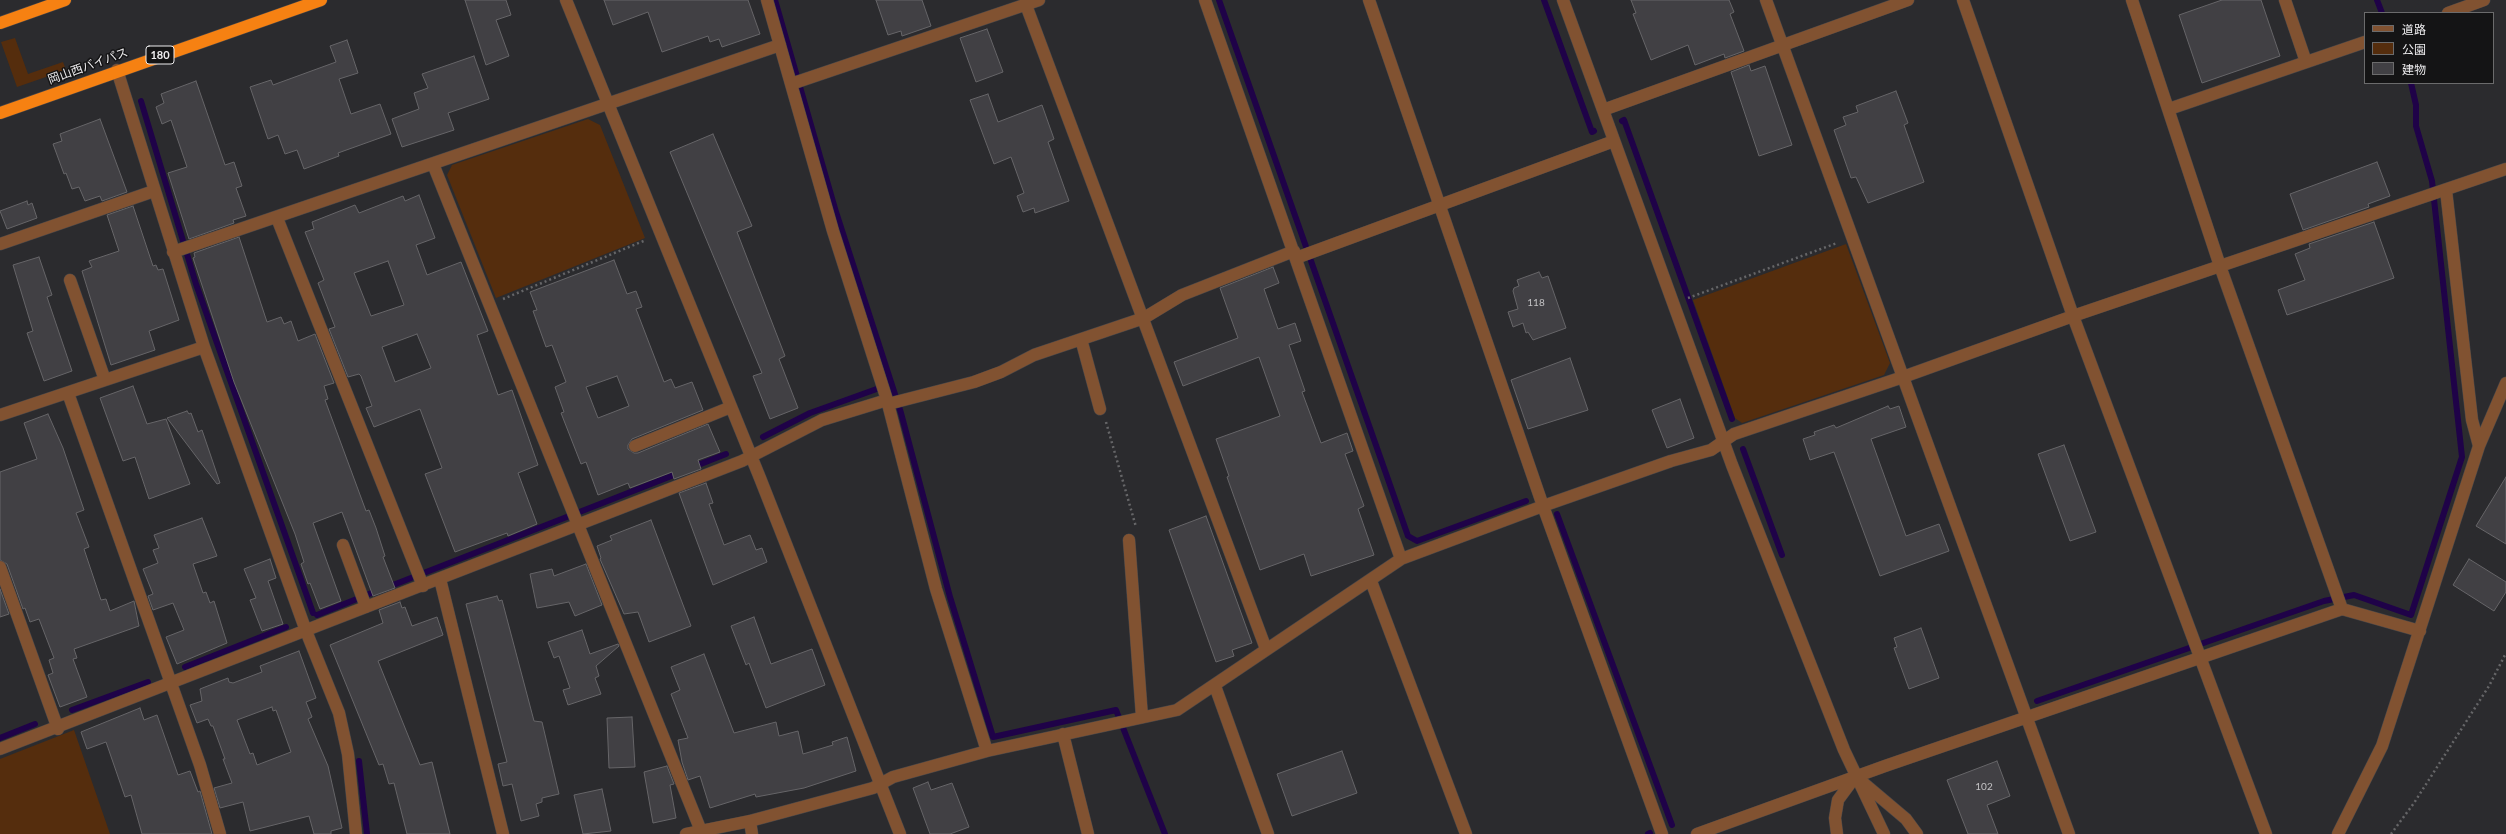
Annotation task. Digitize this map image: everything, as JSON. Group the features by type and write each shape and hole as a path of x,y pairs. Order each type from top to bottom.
{"highway":[{"path":"0,23 65,0"},
{"name":"岡山西バイパス","path":"0,112 321,0"}],"street":[{"path":"566,0 607,104 752,457 900,834"},
{"path":"767,0 780,45 797,82 833,231 889,397 936,589 987,751"},
{"path":"797,82 1040,0"},
{"path":"1205,0 1301,254 1402,559"},
{"path":"1369,0 1543,506 1662,834"},
{"path":"1563,0 1723,442 1856,776 1884,834"},
{"path":"1766,0 1784,46 2069,834"},
{"path":"1603,110 1784,46 1908,0"},
{"path":"1963,0 2073,316 2266,834"},
{"path":"2132,0 2220,266 2340,601"},
{"path":"2285,0 2306,62"},
{"path":"2451,12 2484,0"},
{"path":"1026,5 1144,318 1266,649"},
{"path":"2169,109 2364,42"},
{"path":"180,250 780,45"},
{"path":"117,70 154,191 180,250 204,347 306,631 339,713 348,754 356,834"},
{"path":"0,750 306,631 364,601 420,579 440,579 576,517 752,457 822,420 889,397 974,382 1001,372 1034,355 1144,318 1182,295 1439,207 1614,141"},
{"path":"433,164 701,831"},
{"path":"686,834 750,821 873,788 893,777 987,751 1142,716 1178,710 1215,686 1266,649 1371,581 1402,559 1543,506 1671,461 1711,450 1734,434 1903,377 2073,316 2506,169"},
{"path":"0,244 154,191"},
{"path":"2438,193 2472,420 2480,446"},
{"path":"277,218 420,579"},
{"path":"70,280 105,380"},
{"path":"1081,339 1100,409"},
{"path":"0,415 204,347"},
{"path":"2338,834 2382,746 2480,446 2506,383"},
{"path":"68,392 200,766 220,834"},
{"path":"634,446 731,407"},
{"path":"1129,540 1142,716"},
{"path":"342,545 364,601"},
{"path":"0,567 58,728"},
{"path":"440,579 503,834"},
{"path":"1371,581 1466,834"},
{"path":"1698,834 1856,776 2028,718 2198,651 2340,601 2420,631"},
{"path":"1215,686 1268,834"},
{"path":"1063,734 1088,834"},
{"path":"1837,834 1835,818 1838,800 1856,776"},
{"path":"1856,776 1906,819 1917,834"},
{"path":"750,821 752,834"}],"path":[{"path":"1691,296 1852,237"},
{"path":"489,304 651,238"},
{"path":"1100,409 1104,413 1123,488 1136,523 1137,536 1129,540"},
{"path":"2391,834 2414,803 2489,686 2506,653"}],"green space":[{"path":"15,38 28,74 63,62 66,70 17,87 1,42"},
{"path":"588,119 600,125 645,238 496,298 447,175 452,165"},
{"path":"1846,244 1890,363 1884,375 1742,423 1735,418 1693,300"},
{"path":"74,730 110,834 0,834 0,759"}],"building":[{"path":"465,0 506,0 511,15 496,20 509,56 486,65"},
{"path":"604,0 748,0 760,34 722,47 719,39 710,42 708,36 662,52 648,12 613,25"},
{"path":"876,0 922,0 931,26 902,36 901,31 888,35"},
{"path":"1631,0 1729,0 1734,12 1730,14 1744,51 1725,58 1724,54 1695,65 1688,45 1651,60 1633,14 1636,13"},
{"path":"2222,0 2261,0 2280,56 2202,83 2179,15"},
{"path":"987,29 1003,72 976,82 960,38"},
{"path":"347,40 358,73 339,79 351,114 380,104 391,134 338,153 339,156 304,169 297,150 285,154 278,135 268,139 250,87 271,80 273,85 336,62 330,46"},
{"path":"474,56 489,99 448,113 454,130 402,147 392,119 419,109 414,93 428,88 422,74"},
{"path":"1749,65 1751,71 1765,66 1792,145 1759,156 1731,72"},
{"path":"196,81 225,165 234,162 242,186 236,188 246,216 233,220 234,223 189,239 168,173 187,167 171,120 162,124 156,107 164,103 161,94"},
{"path":"1896,91 1908,123 1904,125 1924,182 1868,203 1856,177 1851,178 1834,130 1846,125 1843,117 1858,112 1856,106"},
{"path":"988,94 998,122 1042,105 1054,139 1048,142 1069,201 1035,213 1034,208 1023,212 1017,196 1024,193 1011,157 994,164 970,100"},
{"path":"100,119 127,192 102,201 100,196 85,201 79,187 72,189 66,173 64,174 53,144 62,141 60,134"},
{"path":"713,134 752,226 737,232 785,356 779,359 798,408 770,419 753,376 762,373 670,152"},
{"path":"2377,162 2390,196 2368,204 2369,207 2303,230 2290,194"},
{"path":"419,195 435,238 416,245 427,275 461,262 488,331 477,335 498,395 512,390 538,465 518,473 537,524 508,536 507,533 455,552 425,474 442,468 420,409 374,427 366,408 372,406 361,376 359,374 348,377 329,329 335,327 318,283 324,280 305,232 314,229 312,222 355,205 359,213 403,196 405,201","holes":["388,261 404,305 371,316 354,273","417,334 431,368 395,382 382,347"]},
{"path":"27,201 28,205 32,203 37,218 7,229 0,211"},
{"path":"133,206 153,266 156,265 158,270 163,269 179,320 149,331 155,350 111,365 82,271 92,267 89,261 119,251 107,215"},
{"path":"2374,222 2394,278 2287,315 2278,290 2305,280 2295,254 2310,248 2309,244"},
{"path":"239,237 267,322 281,317 284,324 291,321 298,341 315,334 334,383 324,386 328,399 325,400 366,511 369,510 376,528 385,556 383,557 395,588 373,596 342,512 313,523 341,601 320,609 310,583 308,584 301,564 304,562 295,534 234,382 193,258 195,257 194,253"},
{"path":"39,257 52,295 47,297 72,371 44,381 27,333 33,331 13,265"},
{"path":"614,260 627,294 636,291 642,307 636,309 664,382 671,379 675,388 692,382 703,410 632,439 628,445 628,449 634,453 638,453 708,424 720,452 698,460 701,469 674,479 672,472 630,488 628,483 598,495 586,462 581,464 561,413 564,412 555,387 566,382 552,345 546,347 533,311 537,310 530,292","holes":["617,376 629,406 598,418 586,387"]},
{"path":"1273,267 1279,283 1264,289 1278,329 1295,323 1301,341 1289,345 1305,391 1302,392 1321,443 1347,433 1353,451 1345,454 1364,506 1358,509 1374,555 1311,576 1304,554 1260,570 1227,477 1229,476 1216,439 1280,416 1259,357 1183,386 1174,362 1238,338 1220,288"},
{"path":"1539,272 1542,278 1548,276 1566,328 1533,340 1528,332 1526,333 1523,323 1513,327 1508,312 1518,309 1513,291 1514,288 1519,286 1517,280"},
{"path":"1570,358 1588,410 1528,429 1511,380"},
{"path":"133,386 147,424 166,419 190,484 149,499 135,457 123,461 100,398"},
{"path":"1680,399 1694,438 1667,448 1652,410"},
{"path":"1888,406 1890,409 1899,406 1906,427 1871,439 1906,536 1939,524 1949,551 1880,576 1834,452 1810,460 1803,439 1815,435 1814,432 1834,425 1836,428"},
{"path":"187,411 189,414 191,413 198,432 202,430 220,483 217,484 167,418"},
{"path":"48,414 63,448 84,510 76,513 89,547 84,549 101,600 106,599 110,611 134,601 139,626 74,649 77,658 73,659 87,697 60,707 48,675 53,673 49,660 54,658 39,619 30,622 25,608 23,609 7,564 0,560 0,472 37,459 24,423"},
{"path":"2064,445 2096,532 2070,541 2038,454"},
{"path":"2506,477 2506,544 2476,526"},
{"path":"706,483 713,503 709,504 724,545 750,535 756,550 762,548 767,562 713,585 679,493"},
{"path":"1206,516 1252,643 1232,650 1234,656 1216,662 1169,530"},
{"path":"202,518 217,556 193,564 203,593 206,592 210,603 214,601 227,643 177,664 166,637 184,630 173,603 153,610 148,596 153,594 143,569 158,563 153,550 159,548 154,535"},
{"path":"651,520 691,626 649,642 638,612 624,614 600,559 597,546 612,540 610,536"},
{"path":"270,559 276,578 268,581 283,624 262,631 250,600 256,598 244,569"},
{"path":"2469,559 2506,582 2506,592 2494,611 2453,585"},
{"path":"586,564 602,605 575,616 569,602 537,608 530,574 552,569 554,576"},
{"path":"0,589 9,614 0,617"},
{"path":"497,596 499,601 502,600 534,721 542,722 559,794 542,798 542,802 536,804 539,816 521,821 512,784 503,786 498,764 507,762 466,604"},
{"path":"400,602 402,608 405,607 412,626 437,617 443,635 378,661 420,765 432,762 450,834 407,834 394,783 389,784 383,764 379,765 330,645 383,623 379,610"},
{"path":"754,617 771,664 812,649 825,685 766,708 749,663 746,665 731,626"},
{"path":"1921,628 1939,678 1909,689 1894,648 1897,647 1894,638"},
{"path":"582,630 590,654 618,644 619,646 596,666 599,676 595,678 601,694 568,705 563,690 570,688 559,656 554,658 548,642"},
{"path":"299,651 316,698 306,702 312,717 308,719 328,766 342,828 331,831 331,834 314,834 309,816 250,831 243,802 220,808 214,788 232,783 213,726 211,726 208,719 197,723 190,705 202,701 200,689 228,678 229,682 233,683 262,672 260,666","holes":["272,707 273,711 276,710 291,752 257,765 253,753 250,754 237,720"]},
{"path":"704,654 734,733 776,722 779,736 798,731 803,754 833,745 832,742 847,737 856,771 804,788 756,797 755,794 710,808 700,776 688,780 682,762 678,740 688,738 671,694 680,690 671,667"},
{"path":"140,708 144,720 157,715 178,775 190,771 198,792 200,791 212,834 142,834 131,795 125,797 106,742 87,749 81,732"},
{"path":"632,717 635,767 609,768 607,718"},
{"path":"1342,751 1357,793 1292,816 1277,774"},
{"path":"1997,761 2010,796 1987,805 1998,834 1968,834 1947,780"},
{"path":"667,766 674,784 670,785 676,818 653,823 644,772"},
{"path":"928,782 931,790 952,783 969,827 950,834 930,834 913,788"},
{"path":"602,789 611,831 583,834 574,795"}],"waterway":[{"path":"775,0 836,212 901,413 950,597 993,737 1116,710 1165,834"},
{"path":"1219,0 1408,536 1417,541 1526,501"},
{"path":"1544,0 1592,132 1594,131"},
{"path":"2377,0 2382,12"},
{"path":"2037,701 2324,601 2354,595 2411,615 2462,457 2432,181 2416,126 2416,105 2411,84"},
{"path":"141,101 196,284 313,613"},
{"path":"1622,121 1624,120 1732,419"},
{"path":"763,437 810,413 885,386"},
{"path":"1743,449 1782,555"},
{"path":"693,467 726,454"},
{"path":"388,587 679,473"},
{"path":"1557,514 1672,825"},
{"path":"317,615 379,590"},
{"path":"185,667 286,627"},
{"path":"72,710 148,682"},
{"path":"0,738 35,724"},
{"path":"359,761 367,834"}]}
